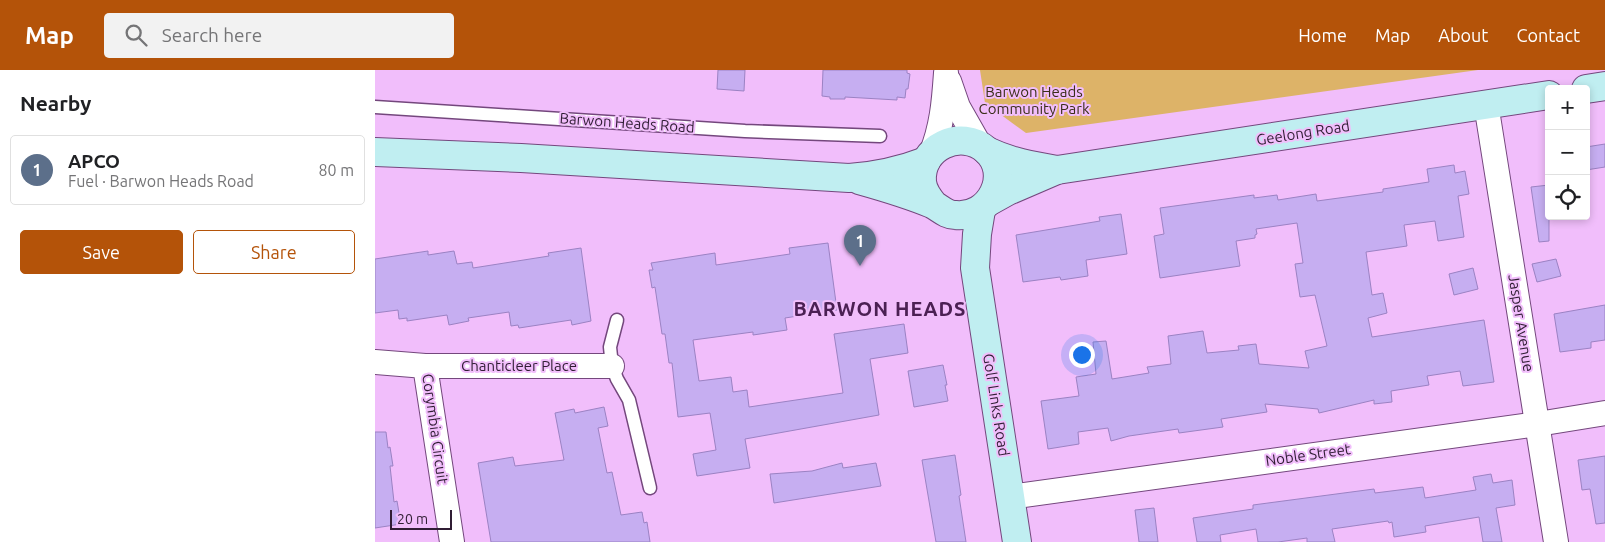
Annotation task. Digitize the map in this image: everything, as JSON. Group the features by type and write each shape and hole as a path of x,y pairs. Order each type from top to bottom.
{"main road":[{"path":"1590,88 1605,86"},
{"name":"Geelong Road","path":"985,205 1008,191 1057,170 1545,96"},
{"path":"849,178 883,187 955,216 968,215 985,205 997,188 998,175 995,162 983,148 966,140 953,140 940,145 928,158 923,169 922,182 926,194 939,209"},
{"name":"Geelong Road","path":"983,148 1001,158 1025,165 1057,170"},
{"path":"375,152 521,158 849,178 874,176 902,170 928,158"},
{"name":"Golf Links Road","path":"985,205 977,234 975,268 1017,542"},
{"name":"Golf Links Road","path":"939,209 975,268"}],"street":[{"path":"946,72 958,108 983,148"},
{"path":"928,158 939,134 944,110 946,72"},
{"name":"Jasper Avenue","path":"1486,104 1556,542"},
{"name":"Corymbia Circuit","path":"375,362 425,366 452,542"},
{"name":"Chanticleer Place","path":"425,366 612,366"},
{"name":"Noble Street","path":"1010,497 1605,413"}],"lane":[{"name":"Barwon Heads Road","path":"375,107 745,131 880,136"},
{"path":"617,320 610,347 612,366 629,400 650,488"}],"green space":[{"name":"Barwon Heads Community Park","path":"980,70 1478,70 1026,133 985,103"}],"building":[{"path":"718,70 745,70 744,91 717,89"},
{"path":"823,70 907,70 907,73 910,74 908,89 906,89 905,98 897,97 897,100 845,97 845,99 830,99 830,97 822,96"},
{"path":"1605,144 1605,167 1590,169 1590,146"},
{"path":"1454,165 1455,173 1465,171 1469,194 1458,196 1464,237 1438,241 1435,221 1404,225 1407,246 1366,252 1372,295 1383,293 1387,313 1368,318 1372,337 1484,320 1494,382 1463,386 1460,371 1427,376 1429,385 1391,391 1392,402 1374,404 1374,400 1319,413 1318,409 1265,404 1267,412 1221,419 1223,427 1179,433 1178,429 1129,436 1111,441 1108,428 1078,432 1079,444 1048,449 1041,401 1079,396 1076,377 1096,374 1093,342 1106,341 1112,379 1149,373 1147,367 1171,364 1168,336 1203,331 1207,353 1239,350 1238,346 1256,344 1259,364 1309,368 1305,351 1327,346 1315,295 1300,297 1295,264 1303,263 1297,223 1256,229 1257,234 1255,238 1236,241 1240,266 1160,278 1154,236 1164,234 1160,208 1254,195 1254,198 1277,195 1278,200 1316,194 1317,201 1383,192 1383,189 1429,182 1427,169"},
{"path":"1545,185 1545,220 1549,220 1549,241 1539,242 1531,187"},
{"path":"1121,214 1127,254 1086,260 1088,276 1061,280 1060,277 1023,282 1016,235 1100,221 1099,217"},
{"path":"828,243 837,310 785,318 787,330 753,335 753,332 693,340 699,381 731,377 733,392 747,390 749,407 843,393 834,334 904,324 908,353 870,359 879,415 745,439 750,468 697,476 693,454 716,450 710,413 678,417 672,363 669,363 665,334 662,334 655,287 652,288 649,270 653,270 651,263 715,253 716,265 790,254 789,248"},
{"path":"581,248 591,321 572,325 571,320 519,328 518,325 511,326 509,312 468,318 469,321 449,325 447,315 407,321 407,318 399,319 398,310 375,313 375,259 428,251 428,255 454,251 457,264 472,262 473,268 549,256 548,253"},
{"path":"1556,259 1561,276 1537,282 1532,264"},
{"path":"1473,268 1478,289 1454,295 1449,274"},
{"path":"1605,305 1605,340 1591,342 1591,348 1560,352 1554,314"},
{"path":"943,365 948,401 914,407 908,371"},
{"path":"604,407 608,426 598,428 607,473 612,472 621,515 642,512 644,523 647,522 650,542 491,542 478,463 513,457 515,466 564,460 555,413 574,409 575,413"},
{"path":"375,432 386,432 393,466 390,466 394,502 397,501 401,524 375,528"},
{"path":"955,455 966,542 936,542 922,460"},
{"path":"1605,456 1605,523 1596,524 1590,489 1582,490 1578,460"},
{"path":"842,463 843,468 876,463 881,486 774,503 770,474 812,471"},
{"path":"1491,474 1493,483 1512,480 1515,505 1496,508 1502,542 1483,542 1479,517 1425,526 1426,532 1394,537 1392,522 1389,523 1388,521 1332,529 1335,542 1307,542 1307,538 1278,542 1258,542 1256,529 1220,535 1221,542 1197,542 1193,518 1253,509 1253,505 1374,489 1375,493 1423,487 1425,498 1476,490 1473,477"},
{"path":"1154,508 1158,542 1139,542 1135,510"}],"place":[{"name":"APCO","path":"860,266"}],"district":[{"name":"BARWON HEADS","path":"880,309"}]}
